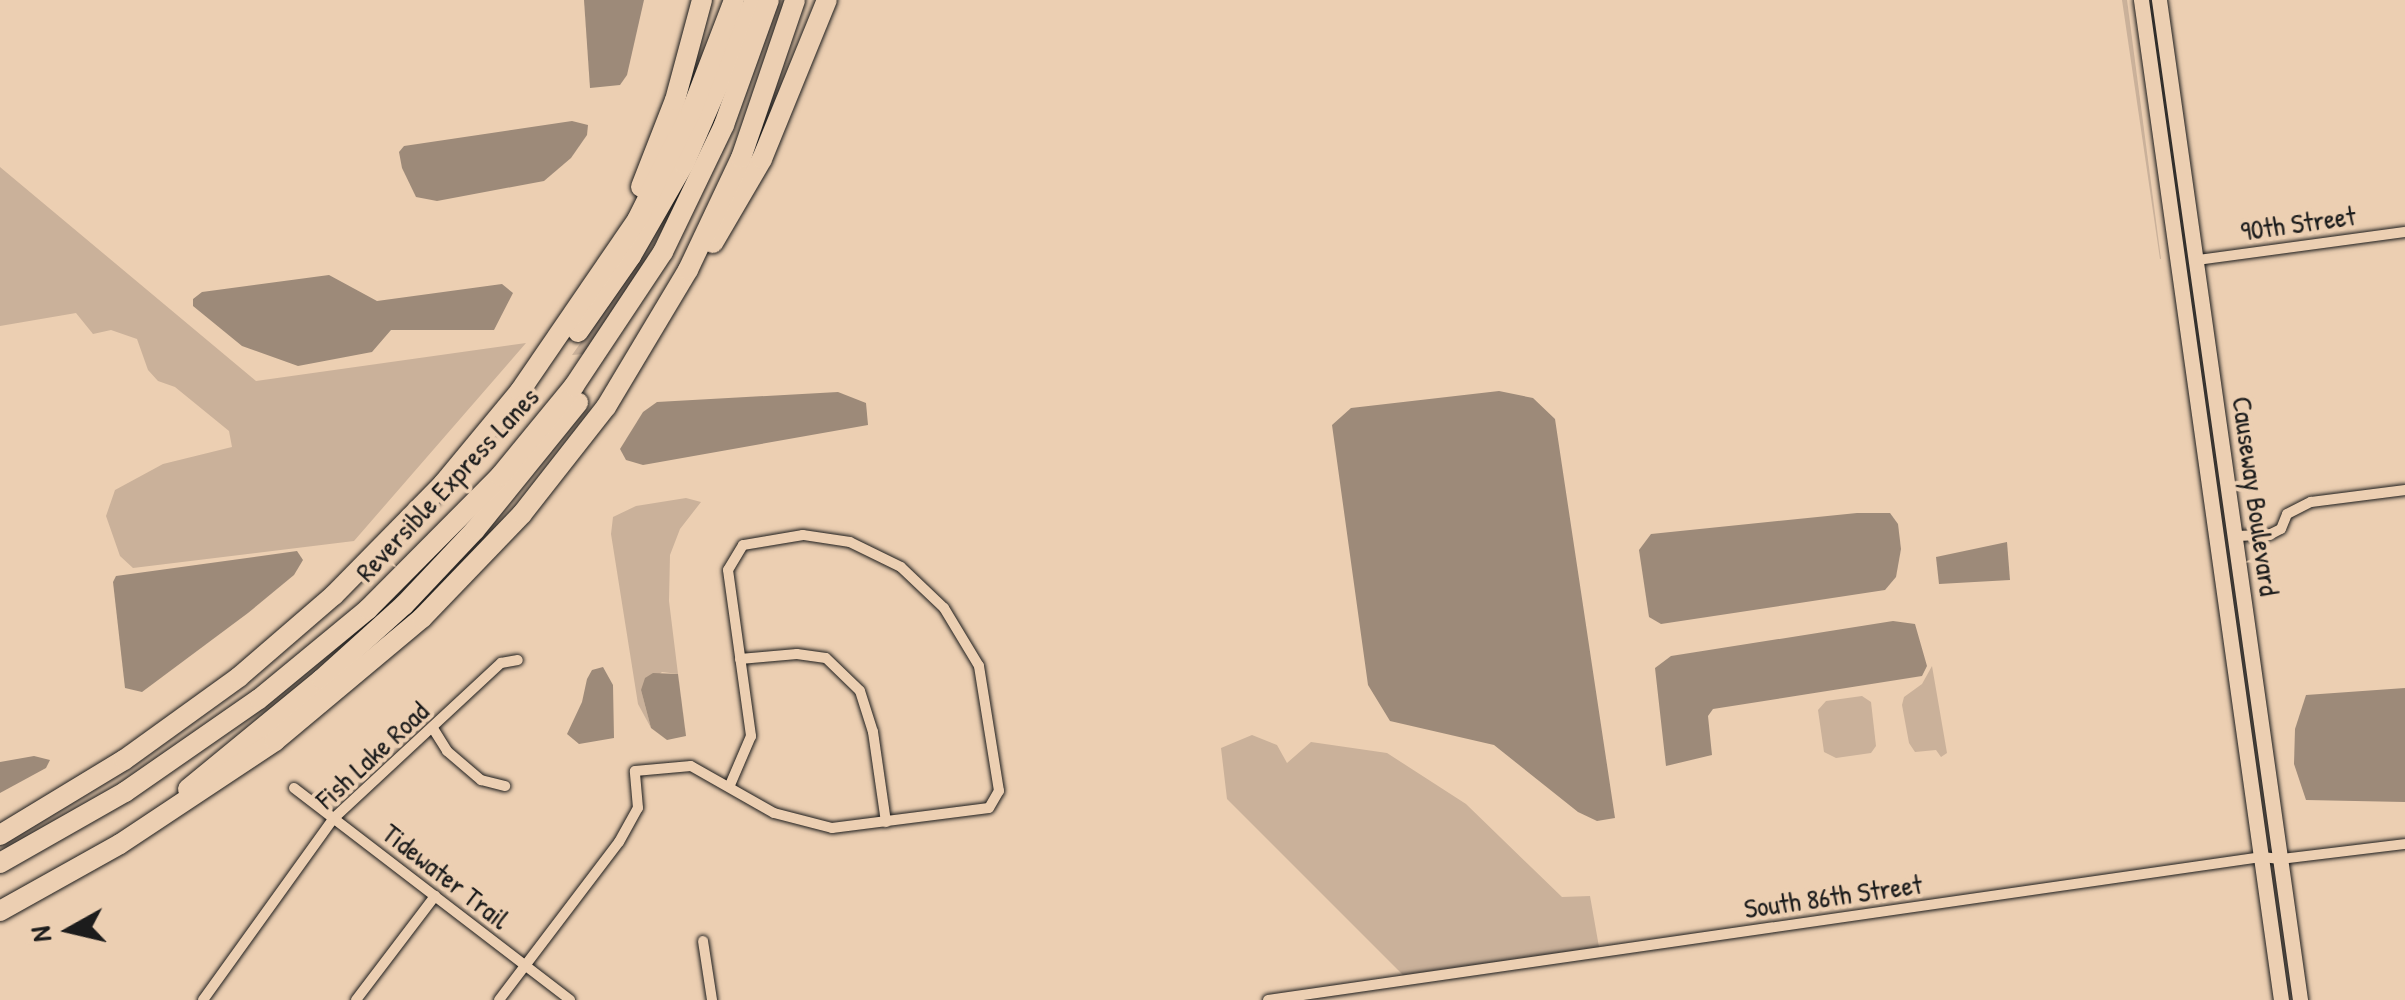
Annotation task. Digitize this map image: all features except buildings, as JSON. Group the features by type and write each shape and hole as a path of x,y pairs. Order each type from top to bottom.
{"highway":[{"path":"609,262 675,100 702,0"},
{"path":"552,356 637,220 678,139 734,0"},
{"path":"0,834 157,738 288,636 412,518 618,278 711,108 756,0"},
{"name":"Reversible Express Lanes","path":"0,863 156,772 301,666 446,533 583,386 664,252 724,125 769,0"},
{"path":"0,911 120,844 275,742 407,632 522,514 621,384 688,270 741,158 795,0"},
{"path":"688,270 721,233 746,189 795,86 826,0"},
{"path":"120,844 322,679 404,605 504,496 583,386"}],"main road":[{"name":"Causeway Boulevard","path":"2141,0 2281,1000"},
{"name":"Causeway Boulevard","path":"2160,0 2300,1000"},
{"path":"2203,439 2210,454 2220,514 2236,536"},
{"path":"2219,552 2229,558 2242,640 2254,666"}],"street":[{"name":"90th Street","path":"2198,260 2405,232"},
{"path":"2236,536 2269,536 2280,529 2287,514 2311,502 2405,490"},
{"path":"499,1000 619,842 638,808 634,771 690,766 774,813 832,828 989,808 999,791 978,666 944,608 901,567 850,542 802,535 742,544 728,570 751,736 730,785"},
{"path":"740,658 797,654 826,658 860,691 873,732 886,822"},
{"name":"Fish Lake Road","path":"203,1000 334,818 434,730 501,663 518,660"},
{"path":"434,730 447,751 480,780 505,786"},
{"name":"Tidewater Trail","path":"294,788 570,1000"},
{"name":"South 86th Street","path":"1268,1000 2261,857 2281,860 2405,844"},
{"path":"356,1000 435,896"},
{"path":"703,941 712,1000"}],"shaded area":[{"path":"584,0 644,0 627,75 620,85 590,88"},
{"path":"2122,0 2127,0 2161,259 2160,259"},
{"path":"572,121 588,125 587,135 571,158 544,181 437,201 416,197 402,168 399,152 404,146"},
{"path":"701,144 674,209 636,277 585,354 572,355 618,290"},
{"path":"0,167 256,381 526,343 354,541 133,568 120,556 106,516 115,490 163,464 232,447 229,431 175,387 158,381 148,370 137,339 111,330 93,334 76,313 0,326"},
{"path":"329,275 377,301 502,284 513,293 494,330 391,330 372,352 298,366 242,346 193,306 193,299 202,292"},
{"path":"1499,391 1533,398 1555,419 1615,818 1597,821 1578,812 1494,745 1390,721 1368,685 1332,425 1351,408"},
{"path":"838,392 866,403 868,425 643,465 626,460 620,449 643,412 657,402"},
{"path":"686,498 701,502 680,529 670,555 669,601 678,674 662,672 641,690 651,728 638,704 611,534 613,517 636,506"},
{"path":"1890,513 1898,524 1901,549 1896,577 1885,590 1661,624 1649,617 1639,550 1651,534"},
{"path":"2007,542 2010,580 1939,584 1936,557"},
{"path":"297,551 303,560 294,575 248,613 142,692 125,688 113,582 116,576"},
{"path":"1893,621 1915,624 1927,666 1922,676 1713,709 1708,716 1712,755 1666,766 1655,668 1671,656"},
{"path":"1932,666 1947,753 1941,757 1936,750 1915,752 1909,743 1902,705 1904,697 1922,684"},
{"path":"603,667 613,685 614,738 579,744 567,734 582,702 587,679 592,670"},
{"path":"653,673 678,674 686,736 667,740 651,728 641,690 645,678"},
{"path":"2405,688 2405,802 2306,800 2294,764 2295,729 2306,695"},
{"path":"1862,696 1871,702 1876,746 1871,753 1836,758 1824,752 1818,710 1826,701"},
{"path":"1252,735 1277,745 1287,763 1311,742 1387,753 1466,804 1562,897 1590,896 1599,947 1403,975 1227,799 1221,748"},
{"path":"34,756 50,760 46,768 0,793 0,762"}]}
